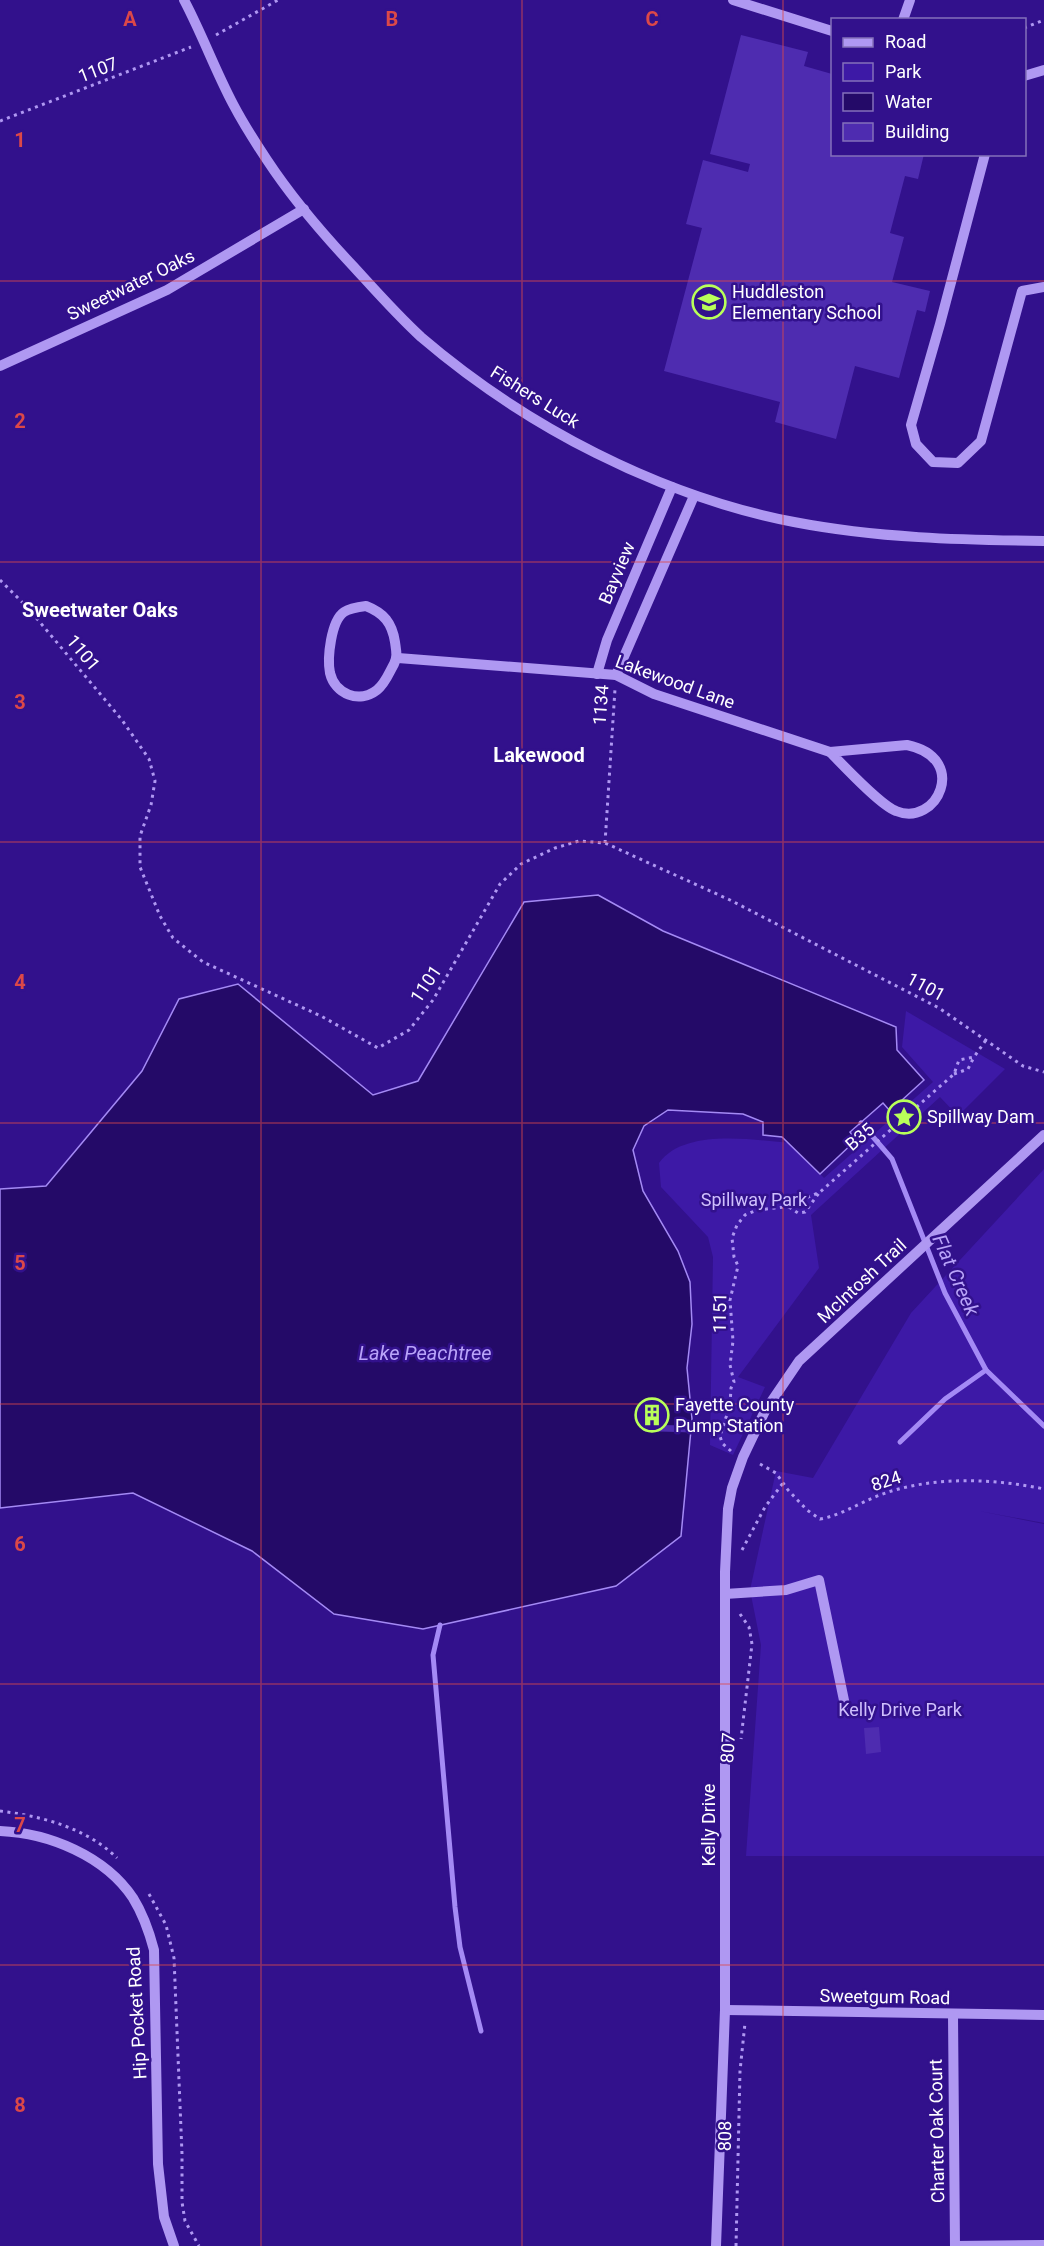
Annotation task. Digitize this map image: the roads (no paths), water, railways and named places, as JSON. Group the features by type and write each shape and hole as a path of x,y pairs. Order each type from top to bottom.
{"street":[{"name":"Fishers Luck","path":"184,0 233,105 269,162 332,244 419,334 454,364 509,403 586,448 694,496 792,521 845,531 926,538 1044,541"},
{"path":"733,0 831,30"},
{"path":"904,18 910,0"},
{"path":"1026,75 1044,70"},
{"path":"984,156 911,425 916,444 933,462 958,463 981,441 1022,291 1044,287"},
{"name":"Sweetwater Oaks","path":"0,366 167,291 304,209"},
{"name":"Bayview","path":"597,674 608,640 672,487"},
{"path":"616,675 694,496"},
{"path":"366,606 378,610 393,630 398,658 377,690 366,696 356,697 342,692 330,673 329,649 333,629 342,613 366,606"},
{"name":"Lakewood Lane","path":"398,658 616,675 654,694 830,752 907,745 921,748 932,755 940,766 943,779 940,792 933,803 922,811 909,814 896,812 830,752"},
{"name":"McIntosh Trail","path":"765,1411 799,1361 1044,1135"},
{"name":"Kelly Drive","path":"716,2246 725,2010 726,1532 732,1488 743,1457 765,1411"},
{"path":"726,1594 786,1590 819,1580 846,1710"},
{"name":"Hip Pocket Road","path":"0,1832 12,1832 55,1841 89,1857 109,1873 132,1897 146,1923 154,1950 158,2164 164,2217 174,2246"},
{"name":"Sweetgum Road","path":"725,2010 1044,2015"},
{"name":"Charter Oak Court","path":"952,2015 955,2246"},
{"path":"955,2246 1044,2245"}],"water":[{"name":"Lake Peachtree","path":"598,895 663,931 896,1027 897,1050 924,1080 890,1111 883,1103 850,1132 856,1140 820,1174 782,1137 763,1135 763,1122 743,1114 668,1110 644,1126 633,1150 643,1191 678,1251 690,1282 692,1324 687,1368 692,1419 681,1536 616,1586 423,1629 334,1614 252,1551 133,1493 0,1508 0,1189 46,1186 142,1071 179,999 238,984 373,1095 418,1081 524,902"}],"waterway":[{"name":"Flat Creek","path":"861,1123 892,1159 945,1293 986,1370 1044,1426"},
{"name":"Flat Creek","path":"900,1442 945,1399 986,1370"},
{"path":"440,1625 433,1655 455,1907 460,1947 481,2031"}],"place":[{"name":"Huddleston Elementary School","path":"709,302"},
{"name":"Spillway Dam","path":"904,1117"},
{"name":"Fayette County Pump Station","path":"652,1415"}],"district":[{"name":"Sweetwater Oaks","path":"100,610"},
{"name":"Lakewood","path":"539,755"}],"park label":[{"name":"Spillway Park","path":"754,1200"},
{"name":"Kelly Drive Park","path":"900,1710"}]}
